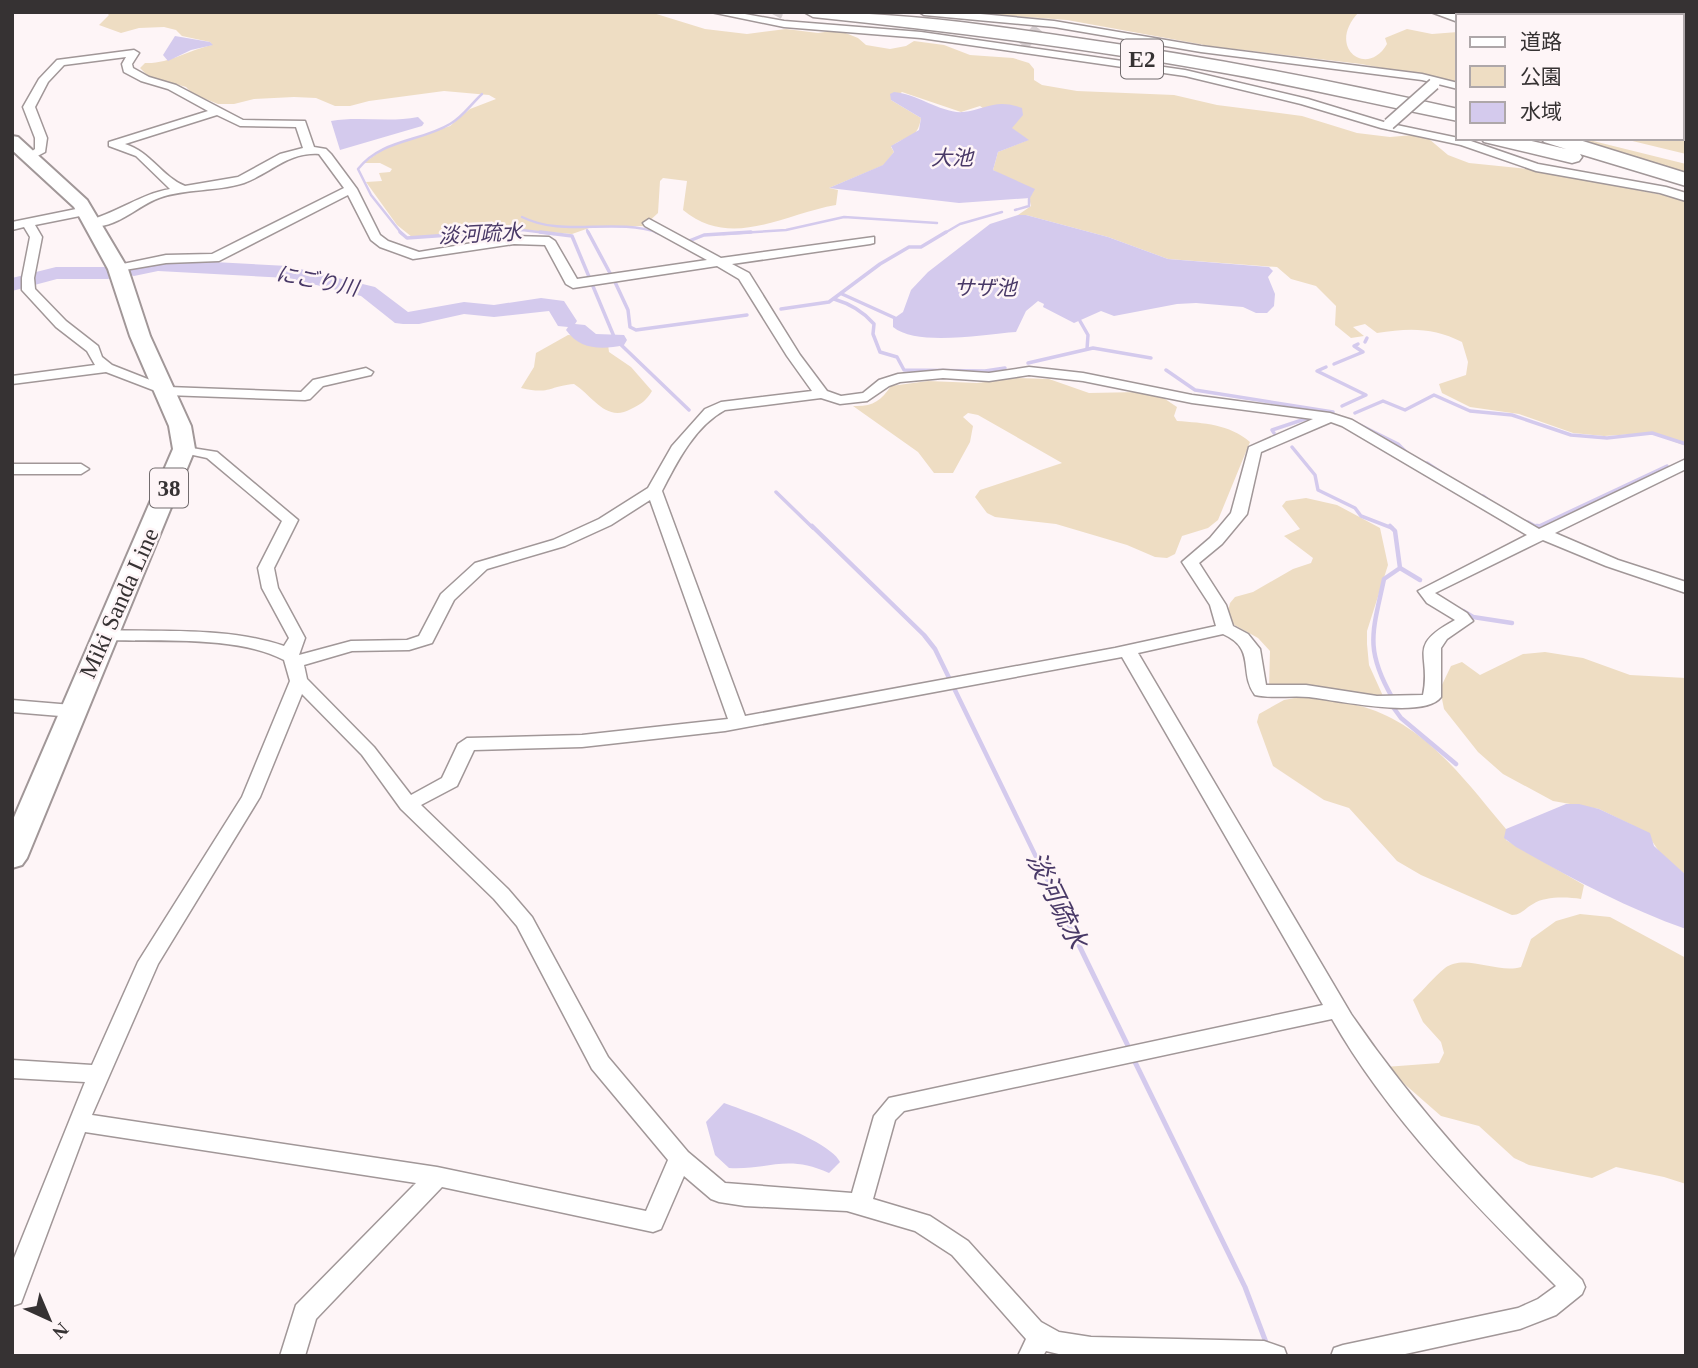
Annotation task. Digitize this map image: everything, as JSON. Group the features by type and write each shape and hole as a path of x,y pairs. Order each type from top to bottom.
{"highway":[{"name":"E2","path":"870,12 1051,33 1166,50"},
{"name":"E2","path":"817,13 1154,61 1278,85 1456,130"},
{"path":"817,13 1018,35 1159,55 1302,80 1456,115"},
{"path":"1166,50 1456,96"},
{"path":"1166,50 1456,104"},
{"path":"1500,140 1618,166"},
{"path":"1557,140 1686,180"},
{"path":"1616,140 1673,154"}],"main road":[{"name":"38","path":"12,141 81,204 90,217 118,269 140,336 180,426 184,449"},
{"name":"Miki Sanda Line","path":"12,858 184,449"}],"street":[{"path":"716,12 1142,65 1228,82 1387,125 1464,142 1535,167 1662,190 1686,197"},
{"path":"924,12 1351,67 1456,86"},
{"path":"1437,12 1456,17"},
{"path":"30,157 41,150 43,141 38,126 29,113 29,107 51,69 65,60 134,53 127,64 128,70 135,75 173,87 240,123 301,123 309,150"},
{"path":"1387,125 1435,83"},
{"path":"183,190 175,188 153,171 139,154 113,144 215,111"},
{"path":"12,226 90,217 115,218 148,198 242,180 284,156 309,150 322,151 327,156 351,189 375,237 384,244 418,256 514,240 549,241 573,284 870,240"},
{"path":"118,269 166,259 214,258 351,189"},
{"path":"649,223 744,276 794,356 822,394"},
{"path":"28,224 36,237 28,278 29,290 61,324 93,349 96,359 107,368 166,391 305,397 318,383 366,372"},
{"path":"12,380 107,368"},
{"path":"294,666 351,646 408,645 426,639 447,598 481,566 559,543 605,522 654,491 677,449 710,412 721,406 822,394 840,400 867,397 884,383 898,378 943,374 989,377 1029,371 1083,377 1192,399 1330,417 1346,423 1540,534 1612,563 1686,588"},
{"path":"1225,629 1218,605 1190,562 1216,541 1239,514 1254,450 1330,417"},
{"path":"12,1295 78,1122 148,962 251,797 294,666 297,638 268,583 266,568 270,556 286,536 290,520 212,455 184,449"},
{"path":"408,804 450,782 467,744 582,741 739,723 1225,629 1246,639 1252,647 1256,664 1256,687 1261,691 1306,691 1377,702 1427,700 1432,697 1435,676 1429,655 1433,642 1442,633 1465,621 1459,614 1427,595 1426,590 1686,463"},
{"path":"12,469 81,469"},
{"path":"654,491 739,723"},
{"path":"104,635 258,643 294,666 368,751 408,804 525,922 600,1063 680,1159 719,1192 745,1196 847,1201 922,1223 961,1248 1020,1317 1035,1346 1055,1343 1079,1347 1269,1354"},
{"path":"1127,650 1337,1010 1372,1065 1474,1188 1573,1287 1547,1307 1520,1318 1343,1356"},
{"path":"12,706 72,711"},
{"path":"860,1204 885,1116 893,1106 1337,1010"},
{"path":"12,1069 99,1074"},
{"path":"78,1122 438,1177 653,1222 680,1159"},
{"path":"292,1356 305,1313 438,1177"}],"green space":[{"path":"106,12 650,12 705,29 747,34 786,29 818,33 838,30 858,38 866,45 890,49 906,46 914,41 944,45 970,55 1013,58 1029,63 1034,69 1034,80 1042,85 1077,91 1174,95 1217,105 1302,116 1357,133 1390,137 1413,135 1429,139 1448,155 1469,163 1528,169 1673,197 1686,201 1686,446 1650,433 1604,436 1573,433 1519,414 1470,407 1442,393 1439,384 1466,375 1468,362 1462,342 1431,331 1399,330 1377,333 1365,324 1353,327 1364,336 1351,338 1335,325 1336,306 1316,286 1291,279 1277,267 1168,259 1108,237 1018,215 1031,206 1029,198 1033,192 993,170 998,152 1028,140 980,106 961,112 902,92 891,100 921,118 914,134 891,147 894,152 884,165 829,188 838,190 836,205 758,226 720,227 701,222 683,210 687,181 663,178 660,181 658,213 644,226 592,227 572,234 515,229 412,237 397,225 366,182 382,181 379,173 390,172 392,169 380,163 364,163 385,148 450,126 470,109 496,99 489,95 444,91 350,106 335,106 316,98 294,97 218,104 193,94 186,87 148,76 140,68 145,63 162,61 212,45 210,42 182,36 176,30 164,27 139,28 121,33 99,25 109,15"},
{"path":"956,12 1359,12 1346,37 1348,47 1360,58 1369,59 1379,54 1387,44 1385,38 1407,29 1432,34 1456,32 1456,82 1361,64 1210,46 1067,20"},
{"path":"1684,104 1686,154 1628,140 1684,140"},
{"path":"1568,140 1589,140 1686,164 1686,174"},
{"path":"568,335 607,337 609,352 631,367 652,391 650,394 635,407 614,413 600,406 574,384 544,390 521,388 534,367 536,353"},
{"path":"1017,378 1049,379 1089,393 1139,392 1159,395 1177,407 1174,416 1177,421 1216,426 1242,436 1250,442 1218,520 1208,528 1182,536 1175,554 1167,558 1155,557 1127,545 1056,524 995,517 987,513 975,497 980,490 1062,463 978,415 968,413 963,417 973,426 970,442 953,473 934,473 918,452 853,406 875,402 884,396 891,386 928,381 977,383"},
{"path":"1306,498 1337,505 1380,528 1388,565 1367,631 1367,644 1369,665 1383,696 1294,684 1269,689 1270,651 1258,638 1231,623 1227,616 1230,603 1235,597 1253,592 1293,569 1311,563 1313,558 1284,536 1300,529 1282,506 1286,501"},
{"path":"1545,652 1583,658 1630,675 1686,678 1686,875 1662,856 1650,838 1632,825 1599,809 1553,801 1503,774 1478,752 1444,709 1440,689 1451,666 1462,662 1480,675 1523,654"},
{"path":"1306,696 1370,709 1411,730 1446,760 1477,794 1506,829 1506,840 1584,885 1581,899 1550,898 1512,915 1421,875 1397,861 1349,808 1324,800 1273,766 1257,722 1259,714 1284,700"},
{"path":"1580,914 1610,917 1686,958 1686,1184 1616,1167 1592,1178 1529,1165 1514,1158 1479,1126 1441,1116 1385,1067 1439,1063 1444,1053 1441,1042 1423,1022 1413,1000 1445,968 1462,962 1502,968 1521,967 1531,939 1556,921"}],"water":[{"path":"175,36 210,42 213,45 191,50 168,61 163,55"},
{"name":"大池","path":"894,92 955,112 998,104 1022,108 1023,115 1012,128 1029,140 998,152 993,170 1035,189 1030,198 959,203 829,188 883,165 894,152 891,146 919,130 921,118 891,100 890,94"},
{"path":"418,117 424,123 422,126 340,150 331,121 396,119"},
{"name":"サザ池","path":"1018,215 1108,237 1168,259 1269,267 1273,271 1268,277 1275,294 1274,306 1267,313 1256,313 1243,307 1177,304 1114,316 1101,311 1074,323 1043,307 1044,304 1038,301 1026,311 1016,332 934,338 904,333 893,327 893,319 903,312 911,290 928,272 990,224"},
{"path":"1566,804 1599,809 1650,833 1654,846 1686,875 1686,929 1599,892 1504,838 1506,829"},
{"path":"724,1103 806,1136 822,1145 840,1162 829,1173 801,1164 729,1168 715,1155 706,1122"}],"waterway":[{"name":"淡河疏水","path":"401,233 371,195 358,169 378,152 438,130 454,121 482,94"},
{"path":"1015,210 1029,206 1029,199"},
{"path":"943,234 960,224 1002,212"},
{"path":"522,217 555,226 624,227 659,233 656,232"},
{"path":"723,234 786,230 844,217 937,223"},
{"name":"淡河疏水","path":"466,234 522,230 554,234"},
{"name":"淡河疏水","path":"401,233 407,238 492,232"},
{"name":"淡河疏水","path":"540,232 572,236 615,339 689,410"},
{"path":"588,232 611,275"},
{"path":"689,241 704,235 751,232"},
{"path":"781,309 829,302 880,264 909,247 921,247 946,232"},
{"name":"にごり川","path":"134,270 158,265 288,272 368,291 403,318 419,318 464,308 494,311 541,304 556,306 566,321"},
{"name":"にごり川","path":"12,285 56,273 108,273"},
{"path":"615,282 628,310 630,327 636,330 747,315"},
{"path":"842,294 895,318"},
{"path":"834,299 856,308 870,319 874,324 873,334 880,352 897,357 904,370 985,371 1005,368"},
{"path":"1080,321 1088,335 1087,349"},
{"name":"にごり川","path":"577,330 591,341 616,340"},
{"path":"1365,342 1367,338"},
{"path":"1334,364 1363,352 1354,346 1358,344"},
{"path":"1028,363 1093,348 1151,358"},
{"path":"1326,367 1317,371 1366,395 1342,406"},
{"path":"1166,370 1195,390 1333,412"},
{"path":"1355,413 1383,401 1405,410 1434,395 1470,411 1512,415 1571,435 1607,438 1652,433 1686,444"},
{"path":"1274,433 1272,430 1311,417"},
{"path":"1360,425 1398,444 1406,452"},
{"path":"1292,447 1315,475 1318,490 1355,508 1361,516 1392,528"},
{"path":"1427,463 1448,477"},
{"path":"1528,522 1537,527 1667,466"},
{"name":"淡河疏水","path":"776,492 813,528"},
{"path":"1483,496 1492,503"},
{"name":"淡河疏水","path":"812,526 924,635 935,649 1057,900"},
{"path":"1392,528 1395,531 1400,568"},
{"path":"1392,697 1377,665 1373,639 1384,579 1400,568"},
{"path":"1400,568 1420,580"},
{"path":"1463,611 1473,617 1512,623"},
{"path":"1393,707 1401,718 1456,764"},
{"name":"淡河疏水","path":"1056,898 1130,1050"},
{"name":"淡河疏水","path":"1133,1058 1245,1287 1267,1345"}],"tunnel":[{"path":"776,16 778,12"},
{"path":"1023,46 1038,28"}]}
